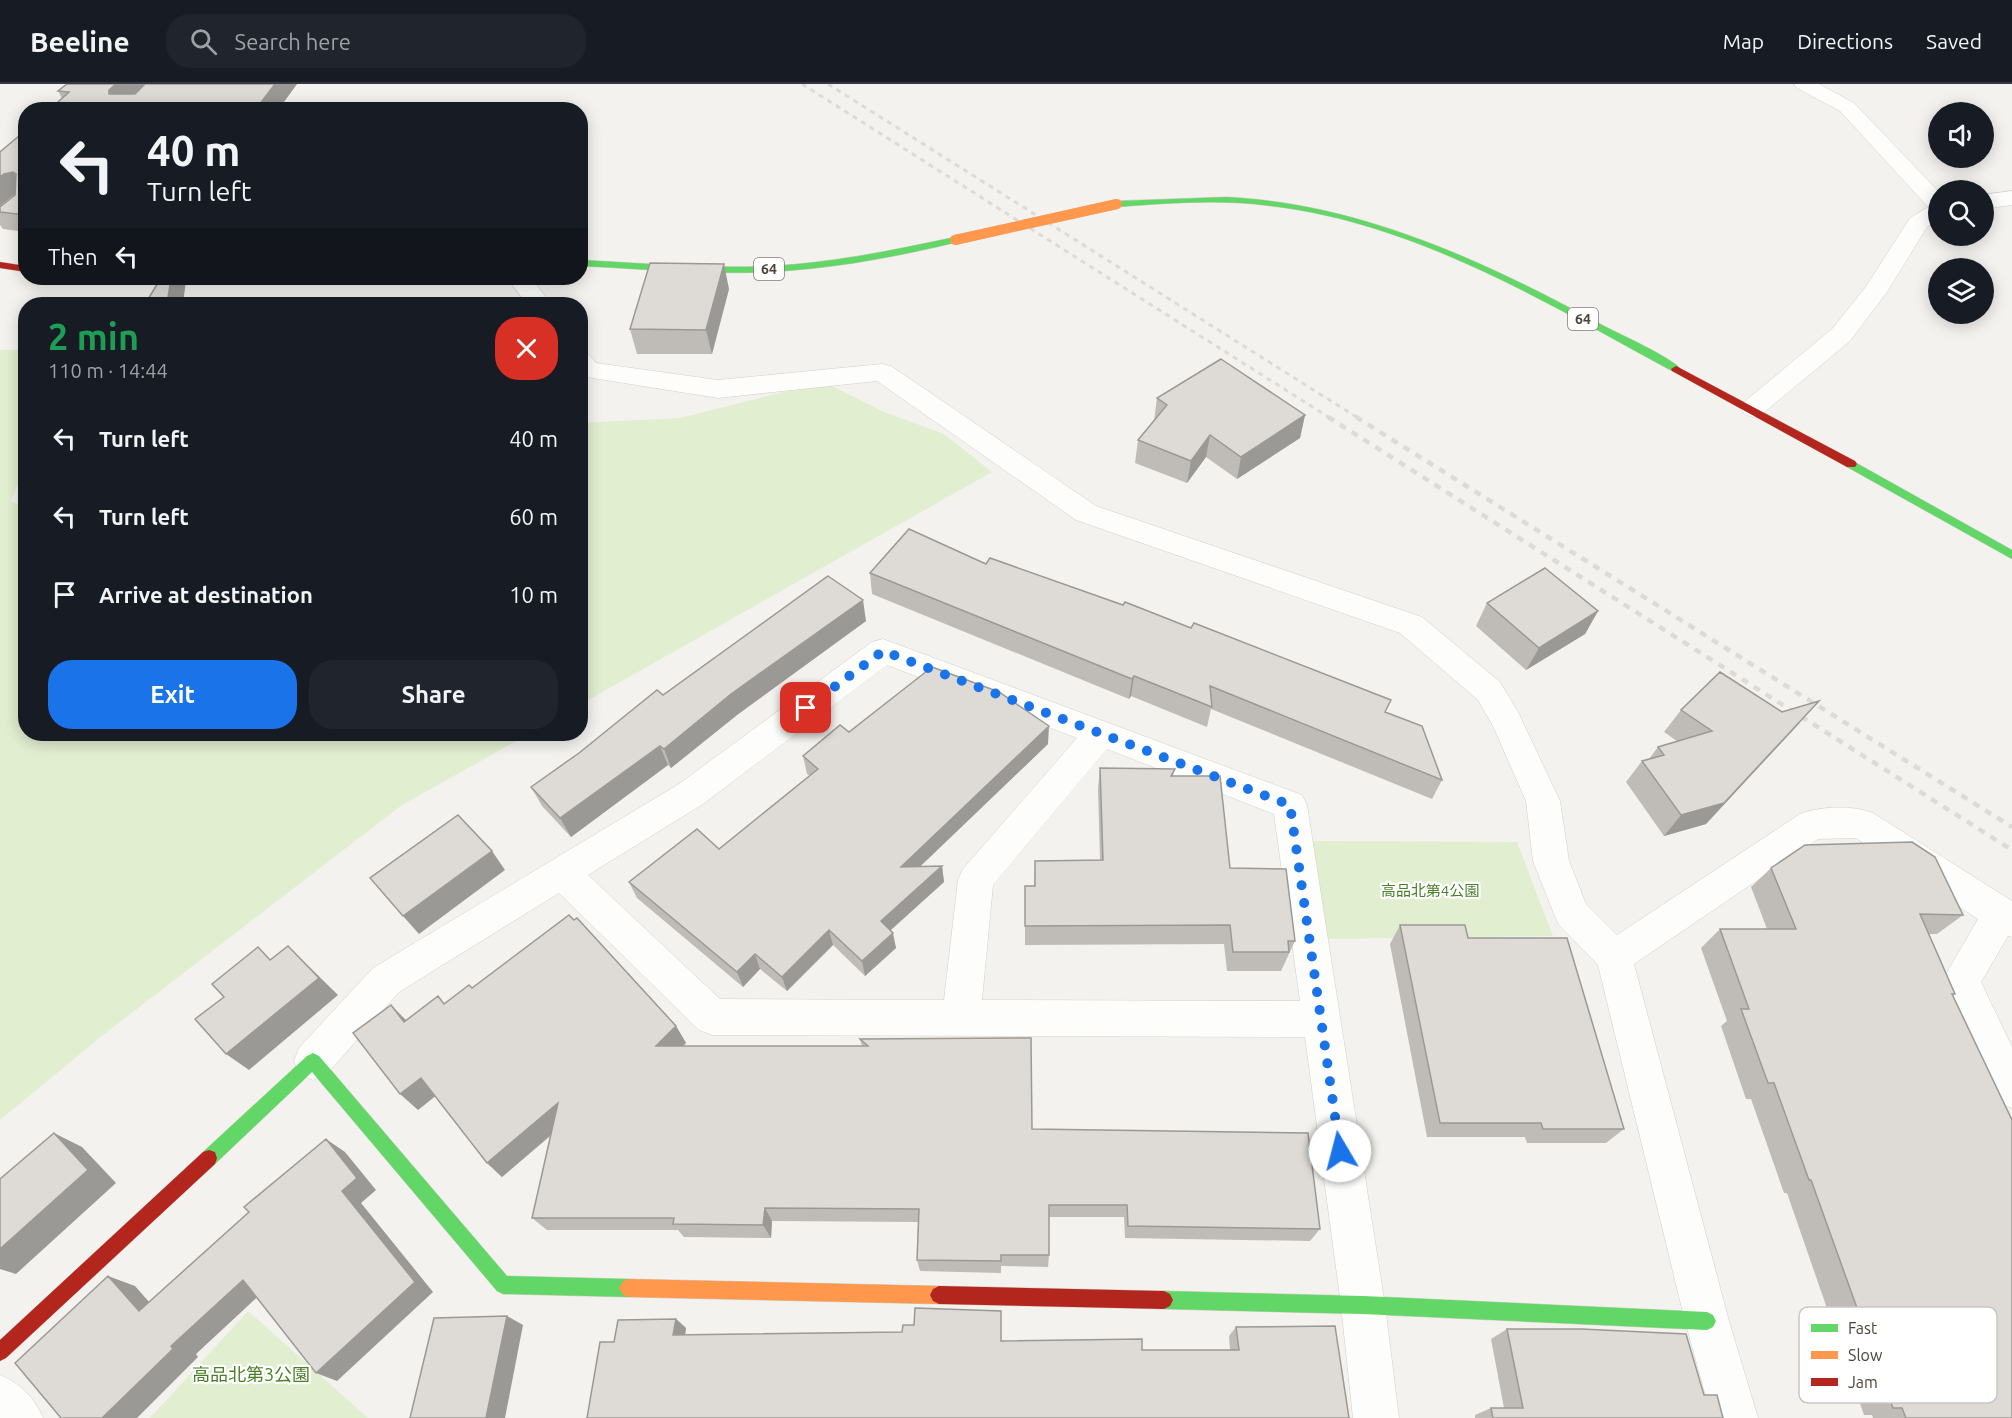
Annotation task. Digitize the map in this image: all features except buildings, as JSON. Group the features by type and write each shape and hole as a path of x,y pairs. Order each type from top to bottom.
{"main road":[{"name":"64","path":"588,263 737,270 796,267 865,259 1117,204 1184,198 1251,201 1317,210 1394,233 1485,272 1576,315 1753,408 2012,555"},
{"path":"0,265 18,267"},
{"path":"0,1352 313,1061 503,1285 1363,1305 1707,1321"}],"street":[{"path":"1804,84 1847,107 1928,193"},
{"path":"1994,200 2012,198"},
{"path":"1753,408 1841,335 1875,292 1918,223 1928,216"},
{"path":"524,285 534,297"},
{"path":"588,370 718,389 882,372 1086,513 1411,625 1489,691 1501,711 1543,801 1551,861 1572,914 1614,957 1707,1321 1735,1418"},
{"path":"313,1061 386,980 691,794 883,651 1290,805 1363,1305 1376,1418"},
{"path":"961,1019 976,880 1101,733"},
{"path":"1614,957 1812,824 1861,823 2006,918 1961,981 2012,1089"},
{"path":"561,872 712,1017 1321,1019"},
{"path":"0,1398 20,1418"}],"green space":[{"path":"0,350 18,350 18,483 11,501 18,504 18,741 516,741 402,805 103,1035 0,1120"},
{"path":"824,382 884,412 944,434 992,472 588,700 588,423 680,418"},
{"name":"高品北第4公園","path":"1307,841 1517,842 1553,936 1322,939"},
{"name":"高品北第3公園","path":"248,1311 368,1418 150,1418"}],"railway":[{"path":"802,84 1330,418"},
{"path":"828,84 1358,418"},
{"path":"1328,417 2012,850"},
{"path":"1356,417 2012,827"}],"traffic: fast":[{"path":"1117,204 1183,200 1249,201 1293,206 1344,217 1394,232 1490,272 1538,295 1676,369"},
{"path":"588,263 698,269 769,269 839,262 955,240"},
{"path":"1851,464 2012,555"},
{"path":"209,1158 313,1061 503,1285 628,1288"},
{"path":"1164,1300 1363,1305 1707,1321"}],"traffic: slow":[{"path":"955,240 1117,204"},
{"path":"628,1288 939,1295"}],"traffic: jam":[{"path":"0,265 18,268"},
{"path":"1676,369 1851,464"},
{"path":"0,1352 209,1158"},
{"path":"939,1295 1164,1300"}],"route":[{"path":"806,708 883,651 1290,805 1340,1151"}]}
